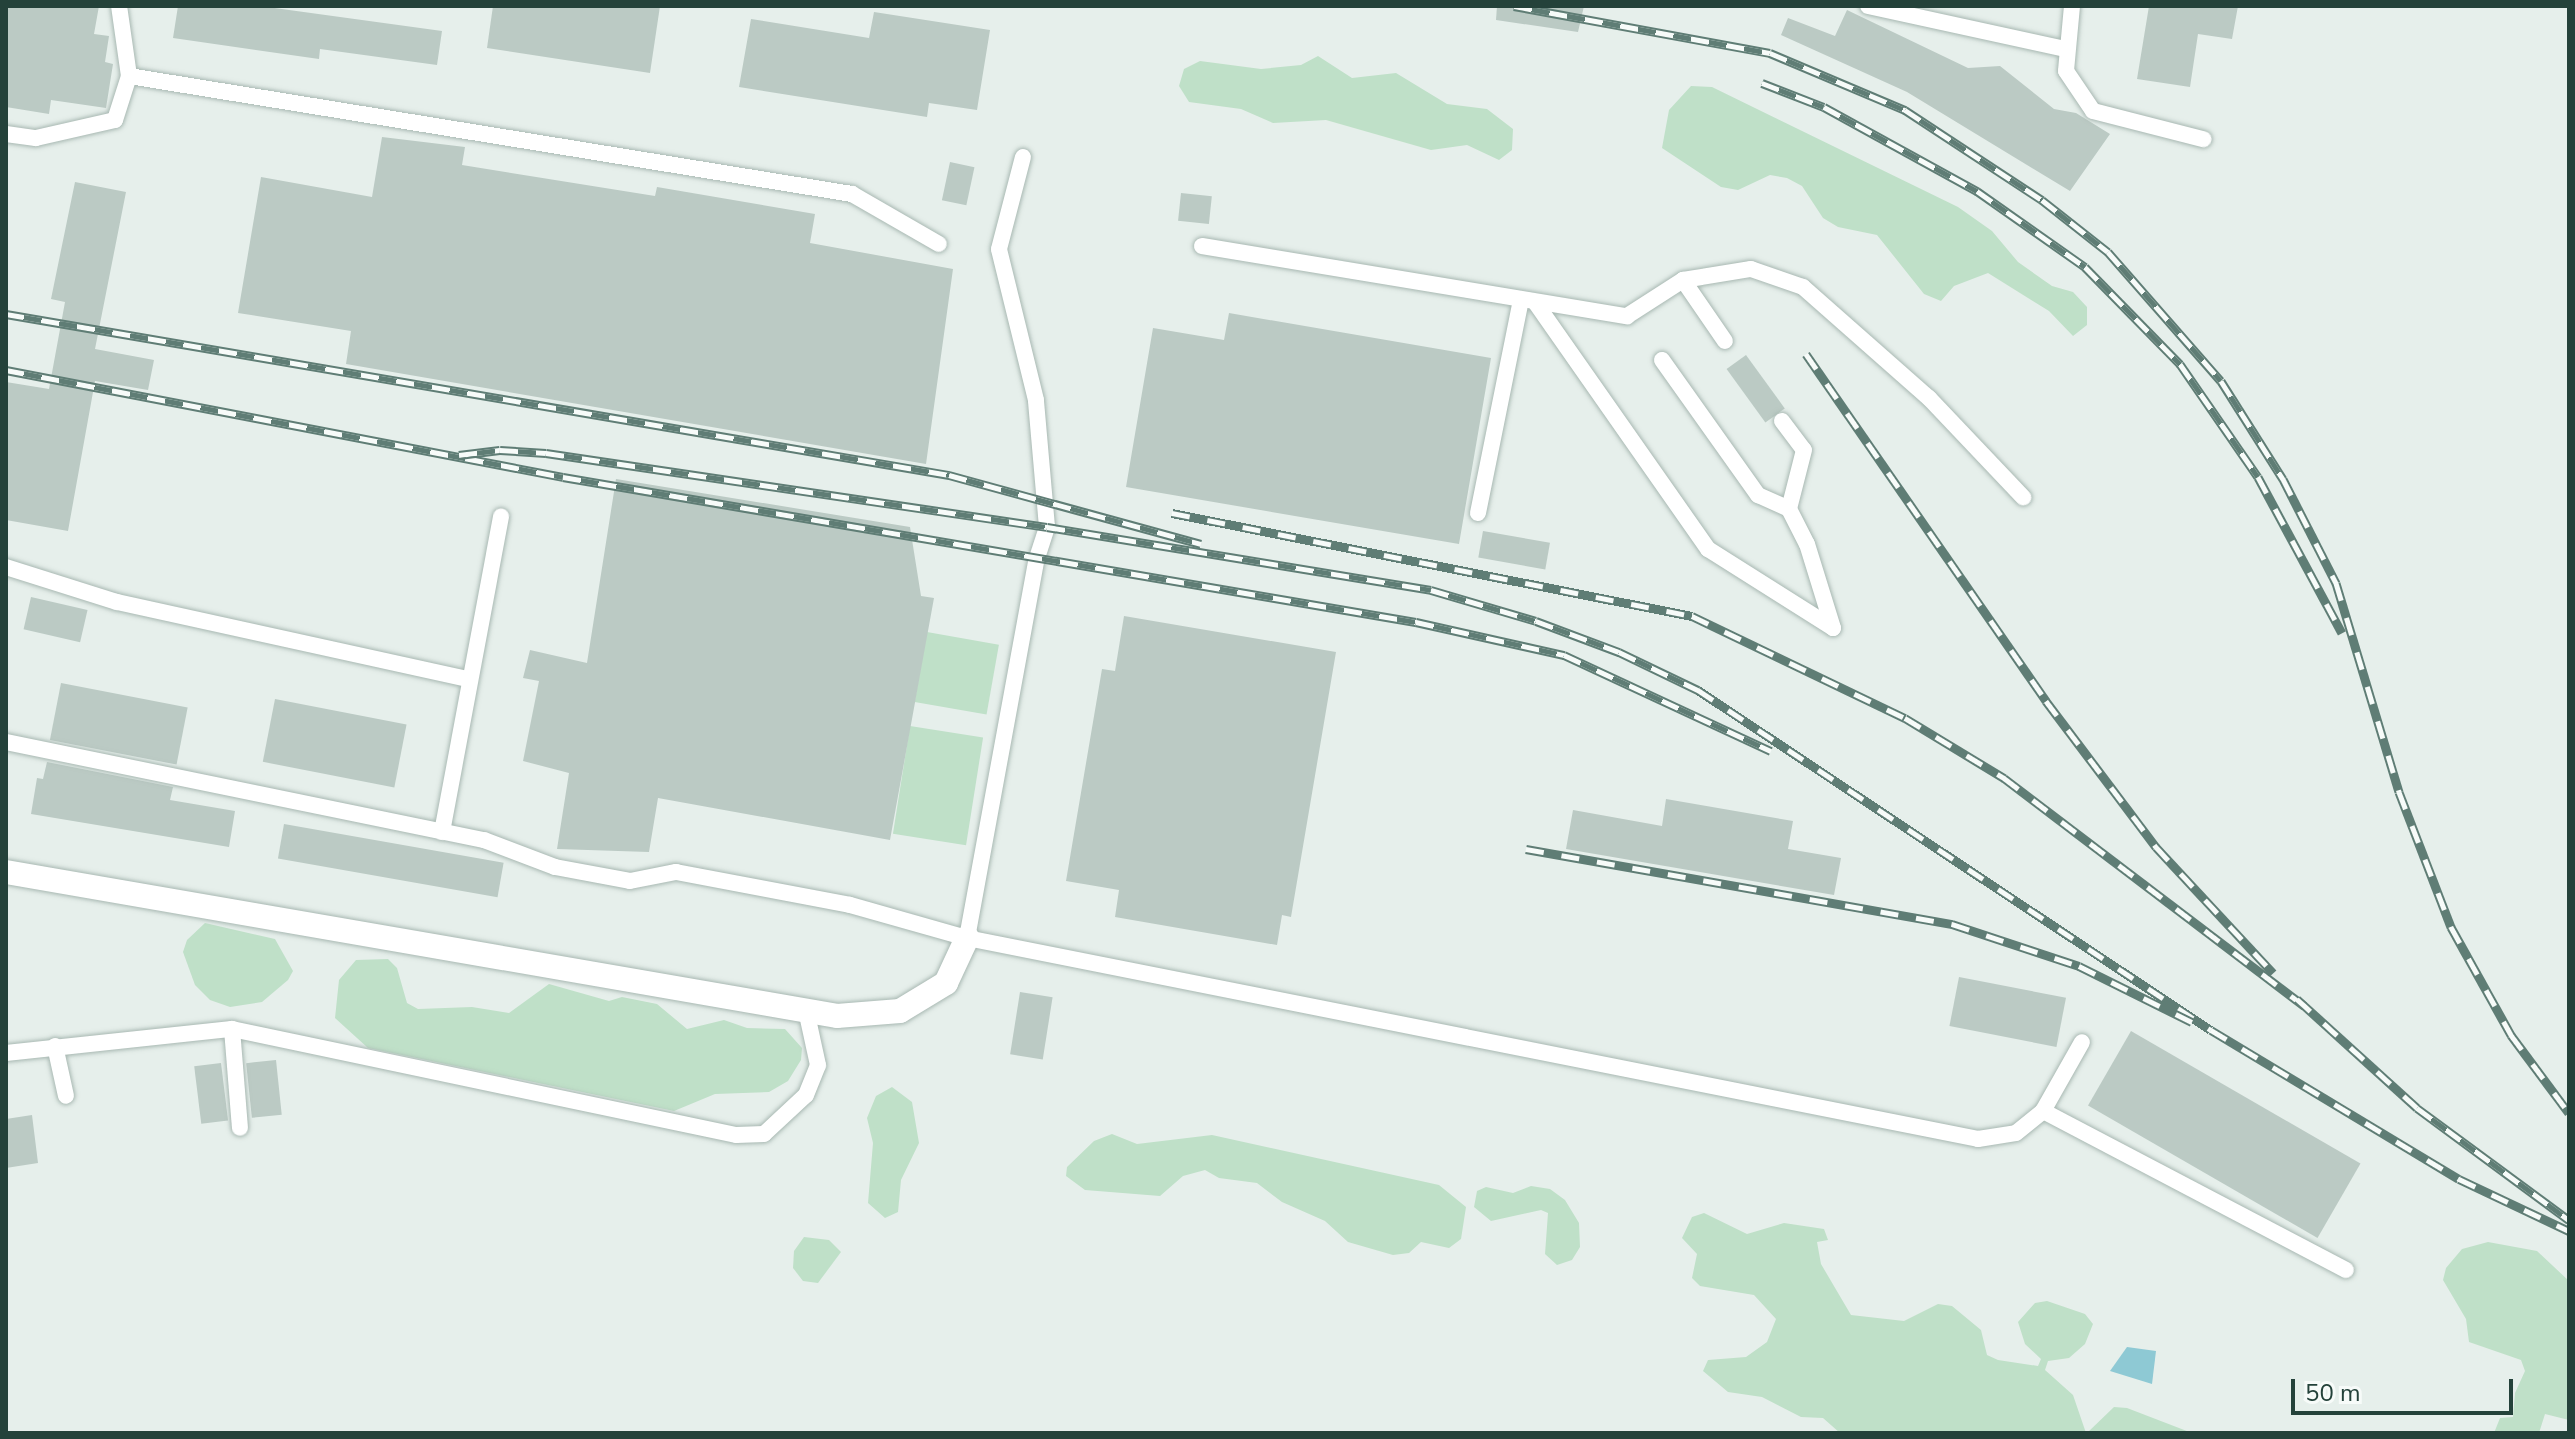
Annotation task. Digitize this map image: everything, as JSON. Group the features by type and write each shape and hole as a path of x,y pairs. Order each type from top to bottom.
{"street":[{"path":"6,872 837,1016 900,1011 946,983 967,938"}],"lane":[{"path":"6,134 36,138 115,120 129,76 119,6"},
{"path":"1868,6 2066,49"},
{"path":"2072,6 2066,71 2093,111 2203,139"},
{"path":"129,76 852,194 939,244"},
{"path":"967,938 1037,558 1047,527 1036,400 999,249 1023,157"},
{"path":"1202,246 1627,316 1683,280 1751,269 1803,287 1929,398 2023,497"},
{"path":"1683,280 1725,341"},
{"path":"1528,301 1708,549 1833,628 1807,544 1789,509 1758,495 1662,360"},
{"path":"1478,513 1528,301"},
{"path":"1782,421 1804,450 1789,509"},
{"path":"442,832 468,679 501,516"},
{"path":"6,567 117,602 468,679"},
{"path":"6,742 484,840 555,867 630,881 676,872 850,905 967,938 1978,1139 2016,1133 2043,1111 2082,1042"},
{"path":"6,1053 232,1029 736,1135 764,1134 806,1095 818,1065 806,1010"},
{"path":"232,1029 240,1128"},
{"path":"55,1046 66,1096"},
{"path":"2043,1111 2346,1270"}],"green space":[{"path":"1318,56 1352,78 1396,73 1447,104 1487,109 1513,129 1512,150 1499,160 1467,145 1431,150 1326,120 1273,123 1241,109 1189,102 1179,86 1184,69 1200,61 1261,69 1301,65"},
{"path":"1691,86 1712,87 1958,207 1992,231 2018,262 2052,286 2073,292 2087,307 2087,325 2073,336 2049,311 1988,273 1954,286 1941,301 1924,294 1877,235 1838,227 1823,218 1802,186 1787,178 1770,175 1738,190 1721,187 1662,148 1669,110"},
{"path":"927,632 999,645 987,715 915,702"},
{"path":"910,726 983,738 966,845 893,834"},
{"path":"205,923 275,939 293,971 288,980 262,1002 230,1007 210,1000 195,985 183,952 187,940"},
{"path":"388,959 397,968 407,1003 418,1009 472,1007 509,1013 549,984 609,1001 622,997 657,1004 687,1029 724,1020 747,1028 785,1029 802,1048 801,1060 788,1081 769,1092 715,1094 674,1111 368,1048 335,1018 339,980 356,960"},
{"path":"892,1087 912,1102 919,1143 901,1180 898,1212 885,1218 868,1203 873,1143 867,1118 876,1096"},
{"path":"1112,1134 1137,1144 1212,1135 1439,1185 1466,1207 1461,1239 1449,1248 1421,1242 1409,1253 1393,1255 1348,1242 1325,1221 1282,1202 1257,1183 1219,1178 1205,1170 1183,1176 1160,1196 1085,1190 1066,1176 1067,1167 1094,1141"},
{"path":"1531,1186 1550,1189 1565,1200 1579,1223 1580,1247 1572,1260 1557,1265 1545,1254 1548,1213 1541,1210 1491,1221 1474,1207 1477,1191 1486,1187 1513,1193"},
{"path":"1704,1213 1747,1234 1784,1223 1824,1229 1828,1240 1817,1242 1821,1264 1851,1315 1904,1321 1938,1304 1952,1306 1981,1330 1987,1355 1998,1360 2038,1366 2041,1359 2025,1344 2018,1322 2035,1303 2047,1301 2085,1314 2093,1324 2085,1344 2069,1358 2048,1361 2045,1370 2073,1395 2086,1433 1840,1433 1823,1418 1801,1417 1762,1397 1728,1392 1703,1371 1708,1360 1746,1357 1767,1342 1776,1319 1754,1295 1700,1286 1692,1278 1697,1254 1682,1238 1692,1217"},
{"path":"804,1237 829,1240 841,1252 818,1283 803,1281 793,1268 794,1251"},
{"path":"2488,1242 2537,1251 2569,1281 2569,1420 2545,1414 2539,1433 2494,1433 2500,1418 2513,1417 2515,1393 2525,1371 2521,1360 2469,1342 2466,1319 2443,1280 2446,1268 2462,1249"},
{"path":"2114,1407 2127,1408 2192,1433 2087,1433"}],"water":[{"path":"2127,1347 2156,1351 2152,1384 2110,1371"}],"building":[{"path":"6,6 99,6 94,34 109,36 105,62 113,64 106,108 51,100 49,114 6,107"},
{"path":"178,6 260,6 442,31 437,65 320,49 319,59 173,38"},
{"path":"493,6 660,6 650,73 487,48"},
{"path":"1497,6 1584,6 1578,32 1496,20"},
{"path":"2149,6 2238,6 2232,39 2198,34 2190,87 2137,79"},
{"path":"1847,10 1968,68 2000,66 2054,109 2076,113 2110,134 2070,191 1907,92 1781,35 1788,18 1835,36"},
{"path":"874,12 990,30 977,110 929,103 927,117 739,87 751,19 869,38"},
{"path":"382,137 465,147 462,165 655,196 657,187 815,214 810,243 953,269 926,464 346,364 351,331 238,313 261,177 372,197"},
{"path":"950,162 974,167 966,205 942,200"},
{"path":"75,182 126,192 95,349 154,360 148,390 95,381 68,531 6,520 6,382 49,389 65,302 51,299"},
{"path":"1181,193 1212,196 1209,224 1178,221"},
{"path":"1229,313 1491,358 1459,544 1126,487 1153,328 1224,340"},
{"path":"1746,355 1785,408 1765,423 1727,369"},
{"path":"616,479 910,527 921,596 934,598 890,840 658,798 649,852 557,849 569,773 523,761 539,681 523,678 530,650 587,663"},
{"path":"1483,531 1550,543 1545,569 1478,558"},
{"path":"31,597 88,610 80,642 24,629"},
{"path":"1124,616 1336,652 1291,917 1282,915 1277,945 1115,917 1119,890 1066,881 1102,669 1115,671"},
{"path":"61,683 188,708 177,765 50,740"},
{"path":"275,699 407,725 394,787 263,762"},
{"path":"47,762 173,787 170,800 235,811 229,847 31,814 37,778 43,779"},
{"path":"1666,799 1793,821 1788,849 1841,858 1834,895 1566,849 1573,810 1662,826"},
{"path":"284,824 504,863 498,897 278,858"},
{"path":"1959,977 2066,998 2056,1047 1949,1026"},
{"path":"1020,992 1053,997 1043,1059 1010,1054"},
{"path":"2131,1031 2360,1164 2317,1238 2088,1105"},
{"path":"276,1060 282,1115 252,1118 246,1063"},
{"path":"221,1063 228,1121 201,1124 194,1066"},
{"path":"32,1115 38,1163 6,1168 6,1119"}],"railway":[{"path":"1514,6 1770,53 1905,110 2042,200 2108,252 2221,381 2283,479 2336,583 2399,792 2451,927 2511,1035 2569,1113"},
{"path":"1762,83 1824,107 1977,191 2085,267 2180,364 2258,477 2342,633"},
{"path":"6,314 949,475 1201,544"},
{"path":"1806,354 2046,701 2156,847 2273,973"},
{"path":"6,370 563,477 1416,622 1564,655 1771,751"},
{"path":"459,455 500,450 546,453 1047,527 1431,590 1536,621 1619,652 1698,690 2211,1030 2459,1179 2569,1231"},
{"path":"1172,513 1692,616 1905,718 2004,778 2304,1006"},
{"path":"1526,849 1952,924 2079,966 2192,1022"},
{"path":"2297,999 2417,1108 2569,1220"}]}
